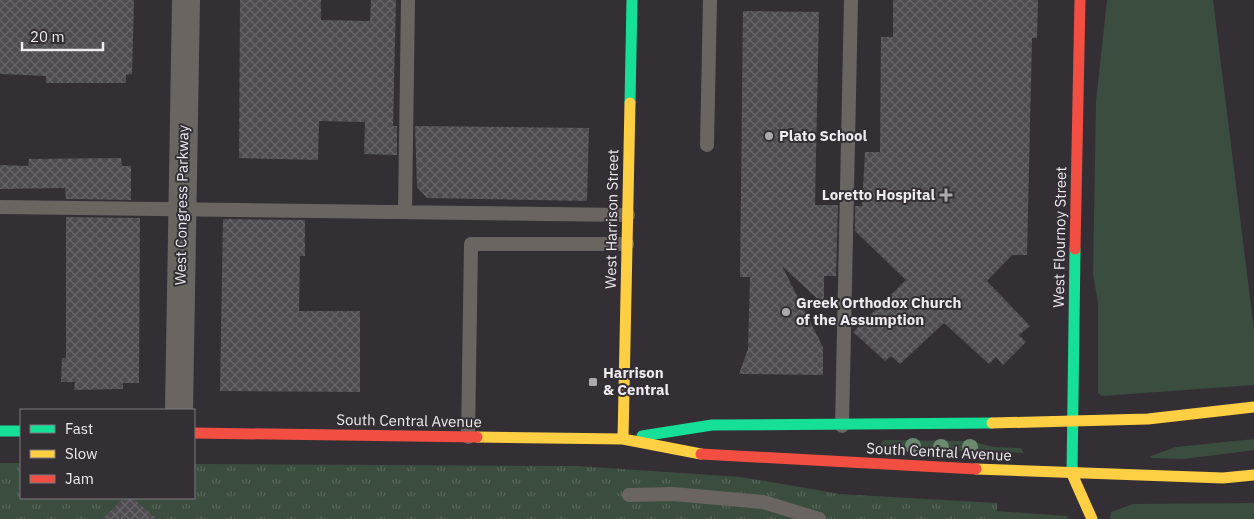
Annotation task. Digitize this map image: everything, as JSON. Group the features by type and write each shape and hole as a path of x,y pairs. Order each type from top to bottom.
{"main road":[{"name":"West Harrison Street","path":"623,439 632,0"},
{"name":"West Flournoy Street","path":"1072,474 1071,422 1080,0"},
{"name":"South Central Avenue","path":"195,433 623,439 712,425 842,426 1071,422 1148,419 1254,407"},
{"path":"0,431 20,431"},
{"name":"South Central Avenue","path":"623,439 710,456 1072,474 1223,478 1254,475"},
{"path":"1072,474 1092,519"}],"street":[{"name":"West Congress Parkway","path":"179,409 186,0"}],"lane":[{"path":"405,212 408,0"},
{"path":"707,144 710,0"},
{"path":"842,426 851,0"},
{"path":"0,207 628,214"},
{"path":"468,437 471,244 627,244"},
{"path":"628,495 673,494 763,502 819,519"}],"green space":[{"path":"1107,0 1213,0 1254,330 1254,385 1102,396 1098,393 1098,303 1093,274 1096,101"},
{"path":"1254,439 1254,450 1183,459 1150,458 1176,447"},
{"path":"885,440 971,441 993,447 1021,448 1024,453 886,449 881,444"},
{"path":"0,463 20,463 20,499 195,499 195,464 577,466 741,477 840,494 997,503 997,519 0,519"},
{"path":"1254,503 1254,519 1110,519 1111,512 1133,504"},
{"path":"997,511 1067,516 1069,519 997,519"}],"building":[{"path":"0,0 134,0 132,74 126,75 126,83 46,83 46,76 0,74"},
{"path":"240,0 321,0 321,20 370,21 371,0 396,0 393,126 397,126 397,155 364,154 365,122 319,121 318,160 239,158"},
{"name":"Loretto Hospital","path":"893,0 1038,0 1037,38 1032,38 1027,255 1012,255 987,281 1030,326 1019,335 1026,342 1003,365 996,357 989,364 944,323 900,364 891,356 885,361 853,332 906,280 855,231 855,206 862,206 865,152 880,152 881,37 893,37"},
{"path":"743,11 819,12 815,205 838,205 836,276 824,276 824,305 782,266 823,347 823,375 739,374 748,349 750,277 740,277"},
{"path":"415,126 589,128 587,201 427,198 417,187"},
{"path":"121,158 122,166 131,166 131,200 66,199 65,188 0,189 0,165 28,166 29,159"},
{"path":"66,217 140,218 139,383 123,383 123,389 74,390 75,382 61,382 62,358 66,358"},
{"path":"223,219 305,220 305,256 300,256 299,311 360,311 360,392 220,391"},
{"path":"123,499 134,499 157,519 102,519"}],"traffic: fast":[{"path":"630,103 632,0"},
{"path":"1072,474 1075,249"},
{"path":"642,436 712,425 992,423"},
{"path":"0,431 20,431"}],"traffic: slow":[{"path":"623,439 630,103"},
{"path":"992,423 1148,419 1254,407"},
{"path":"477,437 623,439 701,454"},
{"path":"976,469 1223,478 1254,475"},
{"path":"1072,474 1092,519"}],"traffic: jam":[{"path":"1075,249 1080,0"},
{"path":"195,433 477,437"},
{"path":"701,454 976,469"}],"place":[{"name":"Plato School","path":"769,136"},
{"name":"Loretto Hospital","path":"946,195"},
{"name":"Greek Orthodox Church of the Assumption","path":"786,312"},
{"name":"Harrison & Central","path":"593,382"}]}
